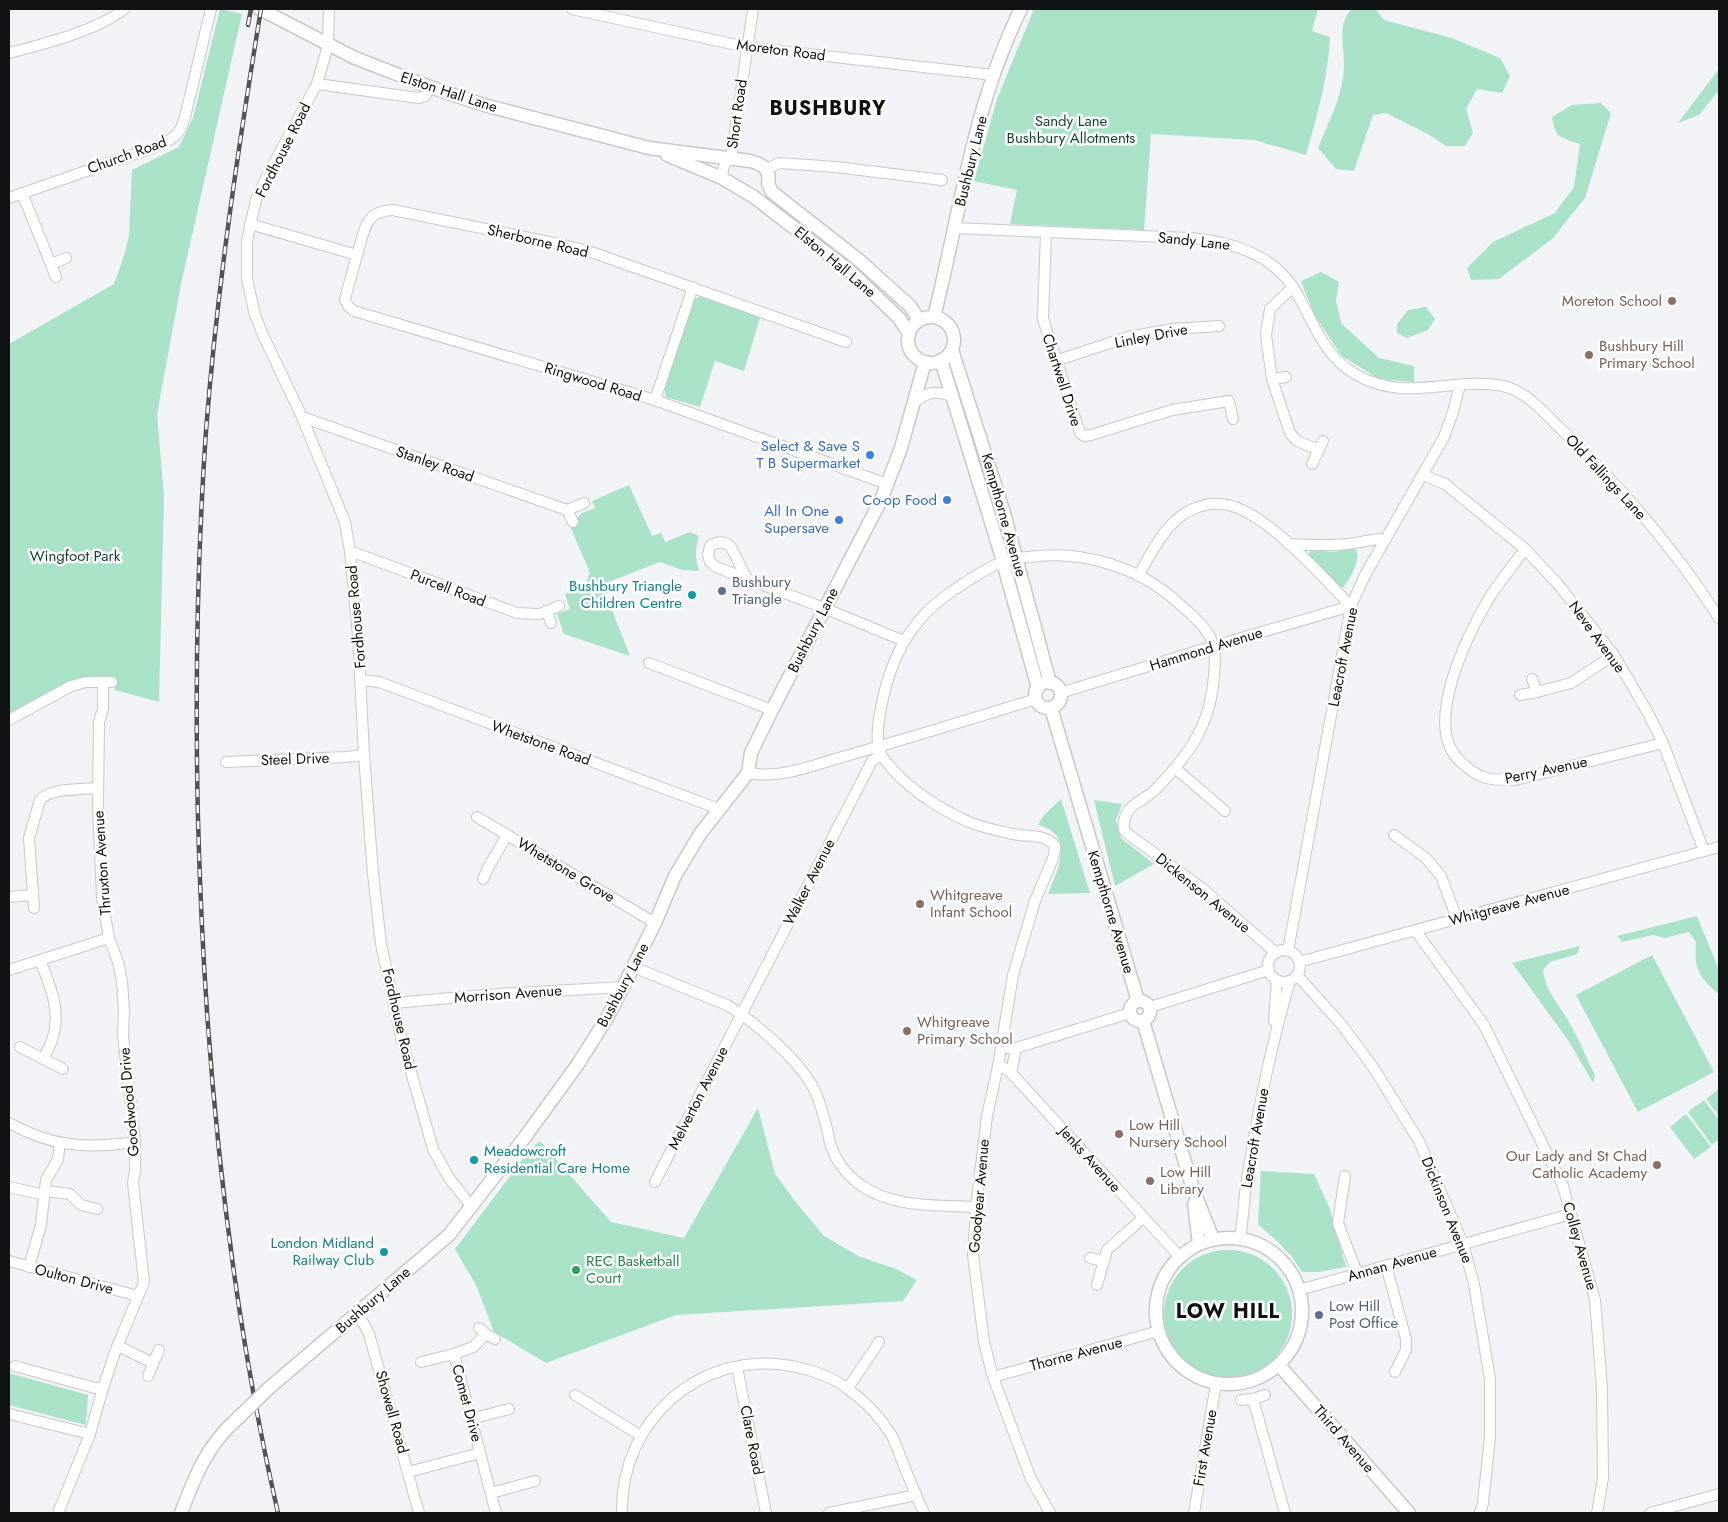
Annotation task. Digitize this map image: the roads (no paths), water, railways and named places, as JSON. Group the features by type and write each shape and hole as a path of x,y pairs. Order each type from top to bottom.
{"street":[{"path":"9,53 61,39 96,24 124,9"},
{"name":"Church Road","path":"9,198 171,140 179,134 212,9"},
{"name":"Elston Hall Lane","path":"260,9 354,58 430,87 501,110 649,148 756,163 767,169"},
{"name":"Fordhouse Road","path":"329,9 328,46 317,84 256,199 250,224 246,264 247,279 255,315 302,417 344,522 350,551 361,680 364,755 373,874 380,934 401,1037 433,1149 449,1178 472,1207"},
{"name":"Moreton Road","path":"572,9 746,47 993,75"},
{"name":"Short Road","path":"722,178 724,166 731,159 753,9"},
{"name":"Bushbury Lane","path":"934,317 963,183 993,75 1021,9"},
{"path":"317,84 419,98 425,96 430,87"},
{"name":"Elston Hall Lane","path":"649,148 722,178 754,197 850,272 900,318 909,334"},
{"path":"754,197 768,184 767,169 779,162 942,180"},
{"name":"Elston Hall Lane","path":"768,184 772,192 781,200 860,260 910,306 919,320"},
{"path":"22,193 56,277"},
{"name":"Sherborne Road","path":"357,255 367,222 371,216 376,212 393,210 564,245 594,253 846,342"},
{"path":"250,224 357,255"},
{"name":"Sandy Lane","path":"954,228 1190,238 1226,243 1250,251 1268,262 1293,287 1326,347 1343,366 1355,374 1392,388 1409,390 1460,385"},
{"name":"Chartwell Drive","path":"1046,232 1043,319 1078,430 1084,436 1172,410 1229,401 1233,419"},
{"name":"Ringwood Road","path":"357,255 345,299 348,306 354,311 655,400 887,484"},
{"path":"51,264 66,258"},
{"path":"655,400 693,287"},
{"path":"1293,287 1270,308 1266,334 1272,379 1290,434 1297,441 1321,445 1312,464"},
{"path":"934,317 944,321 951,329 954,341 952,350 941,360 925,362 918,359 910,350 909,334 919,320 934,317"},
{"name":"Linley Drive","path":"1055,361 1128,337 1173,329 1219,326"},
{"name":"Kempthorne Avenue","path":"952,350 1017,558 1041,690"},
{"name":"Kempthorne Avenue","path":"941,360 1041,690"},
{"name":"Bushbury Lane","path":"181,1513 196,1474 208,1451 269,1388 449,1235 578,1064 607,1018 634,967 675,876 700,834 748,773 751,753 859,543 887,484 901,448 925,362"},
{"path":"1272,379 1286,377"},
{"name":"Old Fallings Lane","path":"1460,385 1482,384 1506,387 1524,395 1584,451 1627,497 1674,554 1719,618"},
{"name":"Leacroft Avenue","path":"1288,951 1351,606 1365,575 1444,437 1460,385"},
{"path":"915,402 931,392 952,396"},
{"name":"Stanley Road","path":"302,417 567,510"},
{"name":"Neve Avenue","path":"1423,475 1445,484 1525,549 1557,583 1614,655 1663,743 1704,851"},
{"path":"573,522 567,510 584,503"},
{"path":"1138,576 1173,522 1186,513 1209,504 1223,504 1250,513 1288,544 1351,606"},
{"path":"1288,544 1322,546 1386,539"},
{"name":"Perry Avenue","path":"1525,549 1491,596 1469,638 1452,680 1445,707 1444,726 1456,758 1471,772 1490,780 1515,780 1663,743"},
{"name":"Purcell Road","path":"350,551 517,614 540,614 559,606"},
{"path":"880,751 879,724 887,679 904,642 925,613 940,600 1003,561 1046,555 1066,555 1103,562 1138,576 1170,595 1206,631 1214,646 1213,685 1209,709 1200,733 1190,750 1175,768 1225,811"},
{"path":"748,581 824,608 904,642"},
{"name":"Hammond Avenue","path":"1060,693 1351,606"},
{"path":"547,611 551,623"},
{"path":"1520,695 1571,683 1614,655"},
{"path":"649,663 772,710"},
{"path":"1532,679 1537,692"},
{"name":"Whetstone Road","path":"361,680 379,682 719,809"},
{"name":"Thruxton Avenue","path":"9,720 71,686 86,682 108,682 99,722 98,788 102,898 109,938"},
{"path":"748,773 760,775 774,774 880,751 1041,690 1056,685 1060,693 1059,701 1056,705 1051,708 1042,706 1041,690"},
{"name":"Kempthorne Avenue","path":"1051,708 1138,1001"},
{"name":"Goodyear Avenue","path":"880,751 909,786 952,813 974,824 1012,834 1045,837 1055,846 1055,852 1035,902 1013,975 998,1066 987,1116 976,1207 973,1255 976,1292 984,1342 993,1377 1031,1479 1050,1513"},
{"name":"Walker Avenue","path":"741,1013 872,761 880,751"},
{"name":"Steel Drive","path":"226,762 346,758 364,755"},
{"name":"Dickenson Avenue","path":"1175,768 1156,789 1129,809 1124,816 1124,830 1202,888 1276,953"},
{"path":"34,908 30,838 40,800 44,795 52,792 98,788"},
{"name":"Whetstone Grove","path":"476,817 655,923"},
{"path":"483,879 507,835"},
{"path":"1394,835 1426,858 1441,876 1457,919"},
{"name":"Whitgreave Avenue","path":"1299,962 1719,847"},
{"path":"9,896 33,895"},
{"name":"Colley Avenue","path":"1415,930 1484,1026 1563,1186 1595,1300 1602,1388 1603,1478 1597,1513"},
{"path":"9,970 109,938"},
{"name":"Goodwood Drive","path":"58,1513 90,1434 118,1346 144,1282 133,1183 135,1142 123,1035 122,981 118,962 109,938"},
{"path":"1288,951 1295,955 1300,969 1293,978 1282,982 1272,976 1269,970 1270,959 1276,953 1288,951"},
{"path":"40,961 55,1006 53,1038 43,1059"},
{"path":"634,967 709,997 741,1013 783,1051 807,1078 823,1110 832,1151 841,1165 862,1186 896,1201 976,1207"},
{"path":"1150,1007 1269,970"},
{"name":"Leacroft Avenue","path":"1240,1239 1248,1169 1274,1037 1293,978"},
{"name":"Dickinson Avenue","path":"1293,978 1346,1031 1373,1067 1419,1142 1463,1244 1474,1284 1490,1379 1490,1437 1483,1503 1480,1513"},
{"name":"Leacroft Avenue","path":"1274,1037 1277,980"},
{"name":"Morrison Avenue","path":"393,1003 498,994 623,987"},
{"path":"1138,1001 1145,1001 1150,1007 1149,1016 1143,1021 1135,1020 1130,1013 1132,1005 1138,1001"},
{"name":"Melverton Avenue","path":"655,1182 741,1013"},
{"path":"1001,1048 1016,1048 1130,1013"},
{"path":"1143,1021 1193,1189 1213,1239"},
{"path":"20,1047 63,1069"},
{"path":"1011,1073 1016,1048"},
{"name":"Jenks Avenue","path":"998,1066 1011,1073 1180,1257"},
{"path":"9,1124 22,1131 60,1143 86,1147 135,1142"},
{"path":"29,1267 41,1225 46,1180 58,1159 60,1143"},
{"path":"1345,1176 1338,1223 1357,1273"},
{"path":"9,1185 45,1193 70,1194 80,1204 97,1209"},
{"path":"1193,1189 1199,1244"},
{"name":"Annan Avenue","path":"1299,1290 1571,1214"},
{"path":"1098,1285 1107,1250 1143,1218"},
{"path":"1213,1239 1240,1239 1265,1248 1275,1254 1290,1270 1302,1299 1299,1334 1291,1350 1271,1372 1253,1381 1233,1385 1216,1384 1192,1375 1176,1362 1164,1345 1159,1331 1156,1317 1157,1295 1165,1275 1180,1257 1199,1244 1213,1239"},
{"path":"1090,1258 1104,1261"},
{"name":"Oulton Drive","path":"9,1261 138,1296"},
{"path":"1386,1265 1406,1339 1406,1350 1395,1372"},
{"name":"Showell Road","path":"356,1315 364,1324 369,1334 419,1513"},
{"name":"Thorne Avenue","path":"993,1377 1159,1331"},
{"name":"Comet Drive","path":"421,1362 473,1347 487,1334"},
{"path":"848,1388 879,1342"},
{"path":"118,1346 153,1363"},
{"path":"148,1376 159,1350"},
{"name":"Comet Drive","path":"454,1354 496,1513"},
{"path":"622,1513 623,1488 633,1451 652,1419 664,1406 680,1392 701,1379 720,1371 737,1366 769,1364 799,1367 829,1378 848,1388 874,1412 892,1437 924,1513"},
{"name":"Third Avenue","path":"1279,1365 1409,1513"},
{"path":"15,1366 95,1388 104,1388"},
{"name":"Clare Road","path":"737,1366 766,1513"},
{"name":"First Avenue","path":"1194,1513 1216,1384"},
{"path":"576,1394 641,1436"},
{"path":"1241,1400 1253,1399 1265,1394"},
{"path":"1253,1399 1285,1513"},
{"path":"471,1419 509,1409"},
{"path":"9,1414 90,1434"},
{"name":"Comet Drive","path":"408,1472 480,1453"},
{"path":"491,1493 535,1481"},
{"path":"1650,1513 1719,1494"},
{"path":"830,1513 916,1495"}],"railway":[{"path":"248,25 251,9"},
{"path":"261,9 229,219 206,431 199,576 197,771 206,994 221,1168 244,1342 278,1513"}],"place":[{"name":"Moreton School","path":"1672,301"},
{"name":"Bushbury Hill Primary School","path":"1589,355"},
{"name":"Select & Save S T B Supermarket","path":"870,455"},
{"name":"Co-op Food","path":"947,500"},
{"name":"All In One Supersave","path":"839,520"},
{"name":"Bushbury Triangle","path":"722,591"},
{"name":"Bushbury Triangle Children Centre","path":"692,595"},
{"name":"Whitgreave Infant School","path":"920,904"},
{"name":"Whitgreave Primary School","path":"907,1031"},
{"name":"Low Hill Nursery School","path":"1119,1134"},
{"name":"Meadowcroft Residential Care Home","path":"474,1160"},
{"name":"Our Lady and St Chad Catholic Academy","path":"1657,1165"},
{"name":"Low Hill Library","path":"1150,1181"},
{"name":"London Midland Railway Club","path":"384,1252"},
{"name":"REC Basketball Court","path":"576,1270"},
{"name":"Low Hill Post Office","path":"1319,1315"}],"district":[{"name":"BUSHBURY","path":"828,108"},
{"name":"LOW HILL","path":"1228,1311"}],"park label":[{"name":"Sandy Lane Bushbury Allotments","path":"1071,130"},
{"name":"Wingfoot Park","path":"75,556"}]}
